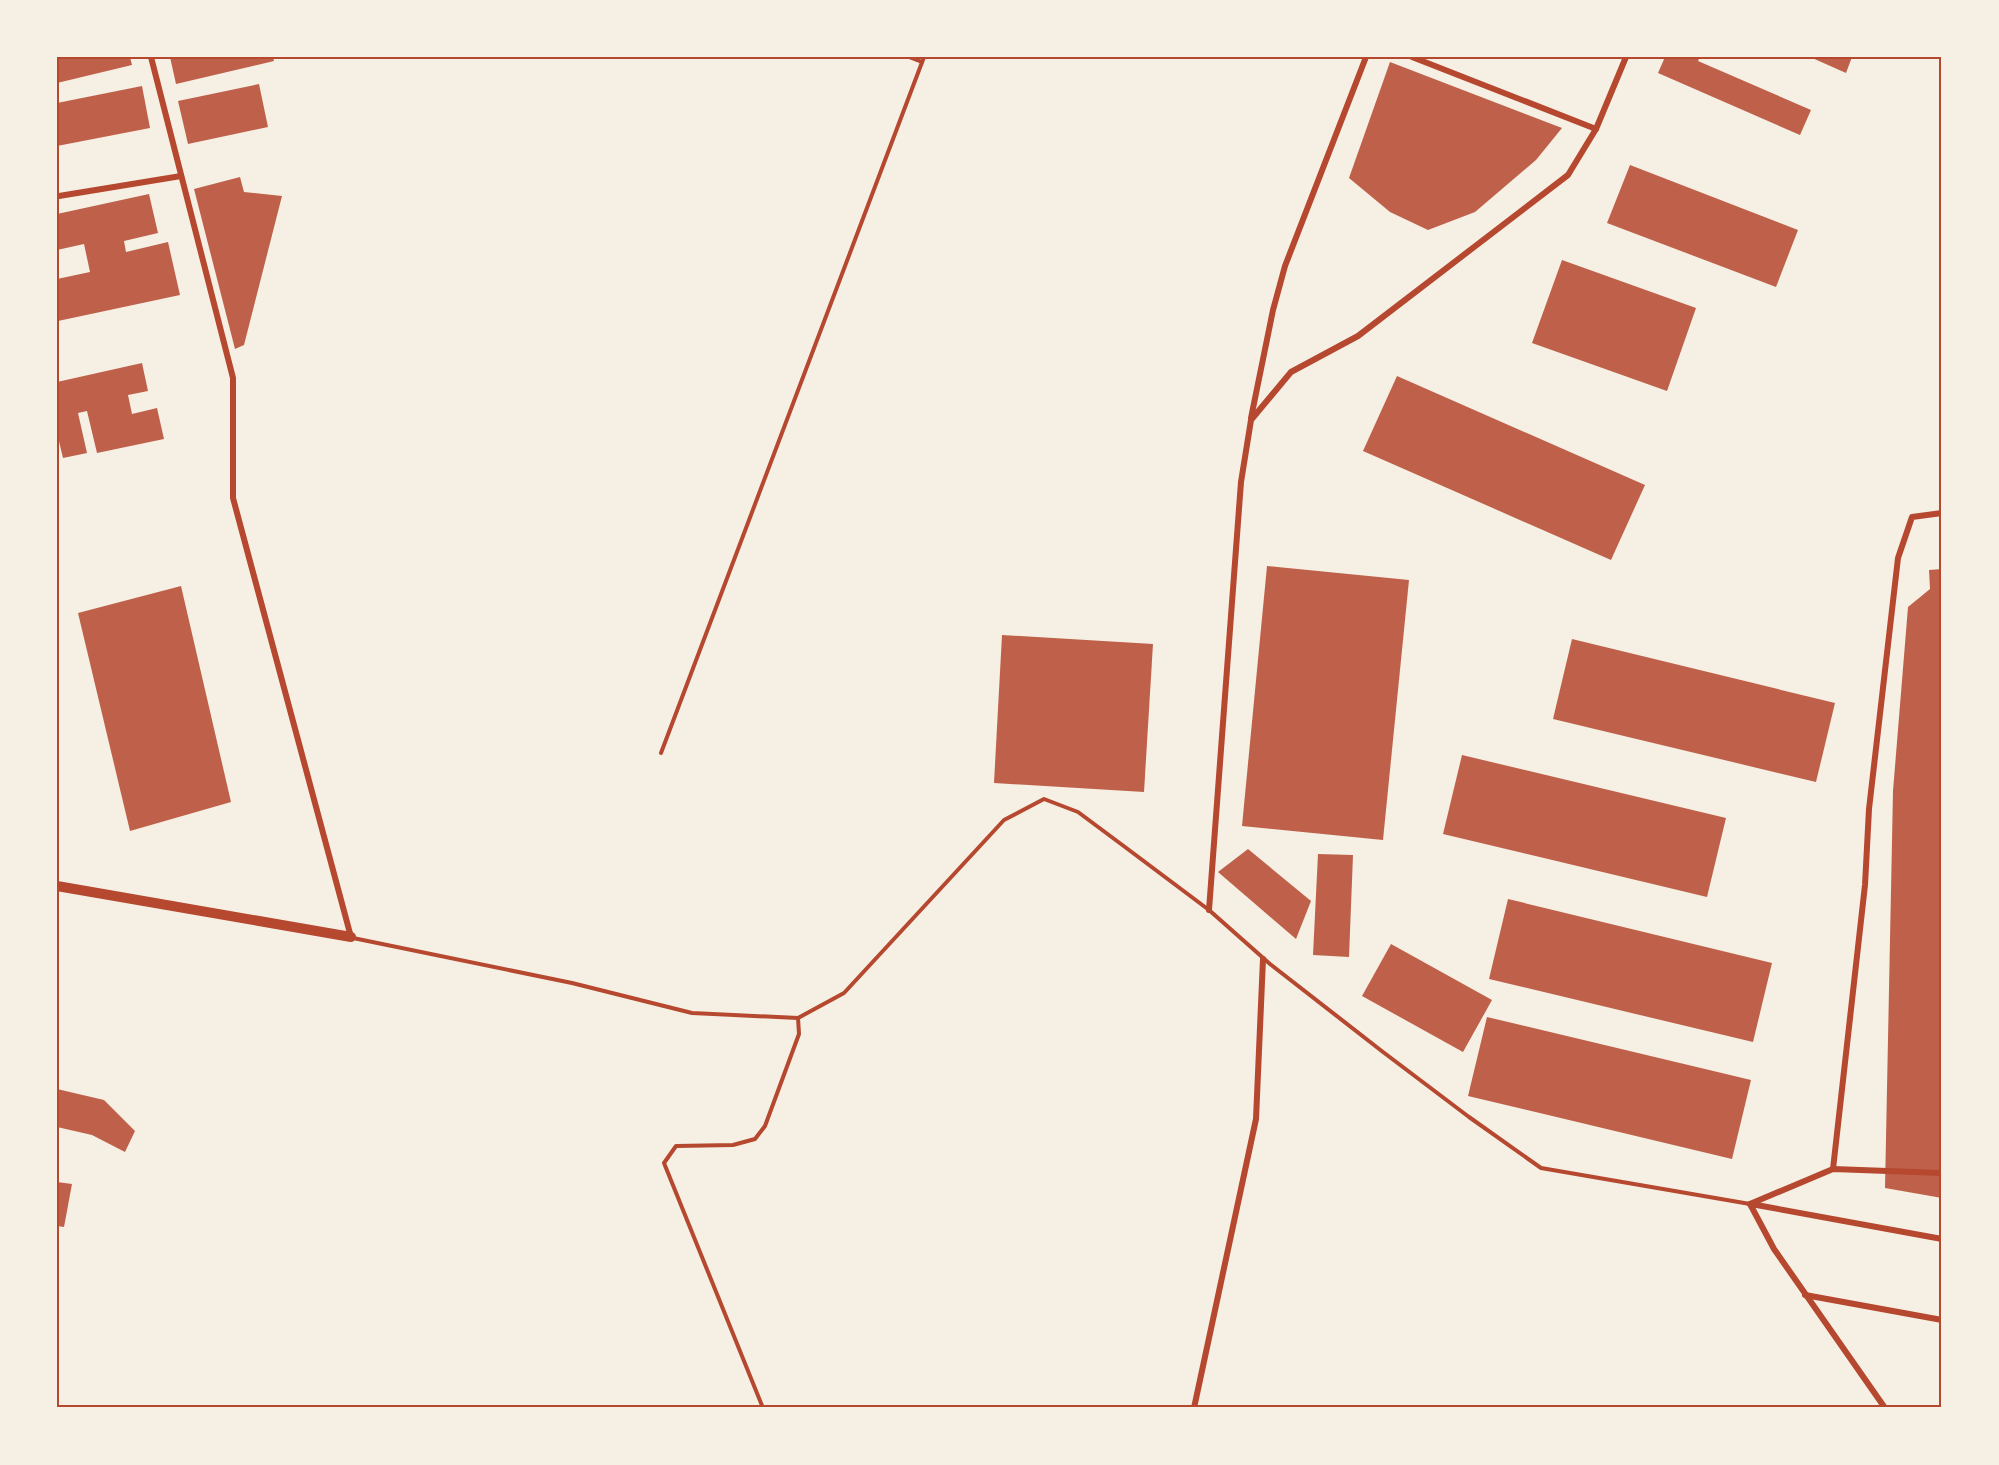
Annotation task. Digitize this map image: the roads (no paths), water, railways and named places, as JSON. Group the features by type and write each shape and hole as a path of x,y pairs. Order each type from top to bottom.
{"street":[{"path":"57,886 351,937 233,498 233,378 150,57"},
{"path":"1209,910 1241,482 1251,420 1271,321 1285,266 1366,57"},
{"path":"1412,57 1596,129"},
{"path":"1251,420 1291,372 1358,336 1568,175 1596,129 1626,57"},
{"path":"57,188 58,196 181,176"},
{"path":"1833,1169 1863,897 1869,809 1898,558 1912,518 1942,513"},
{"path":"1194,1408 1256,1119 1263,959"},
{"path":"1750,1204 1833,1169 1942,1173"},
{"path":"1750,1204 1942,1239"},
{"path":"1750,1204 1774,1250 1886,1408"},
{"path":"1805,1295 1942,1320"}],"lane":[{"path":"909,57 922,62"},
{"path":"661,753 924,57"},
{"path":"351,937 572,983 692,1013 798,1018 844,993 1004,820 1044,799 1078,813 1209,910 1263,959 1469,1117 1541,1168 1750,1204"},
{"path":"763,1408 664,1164 676,1146 733,1145 755,1139 765,1126 799,1034 798,1018"}]}
